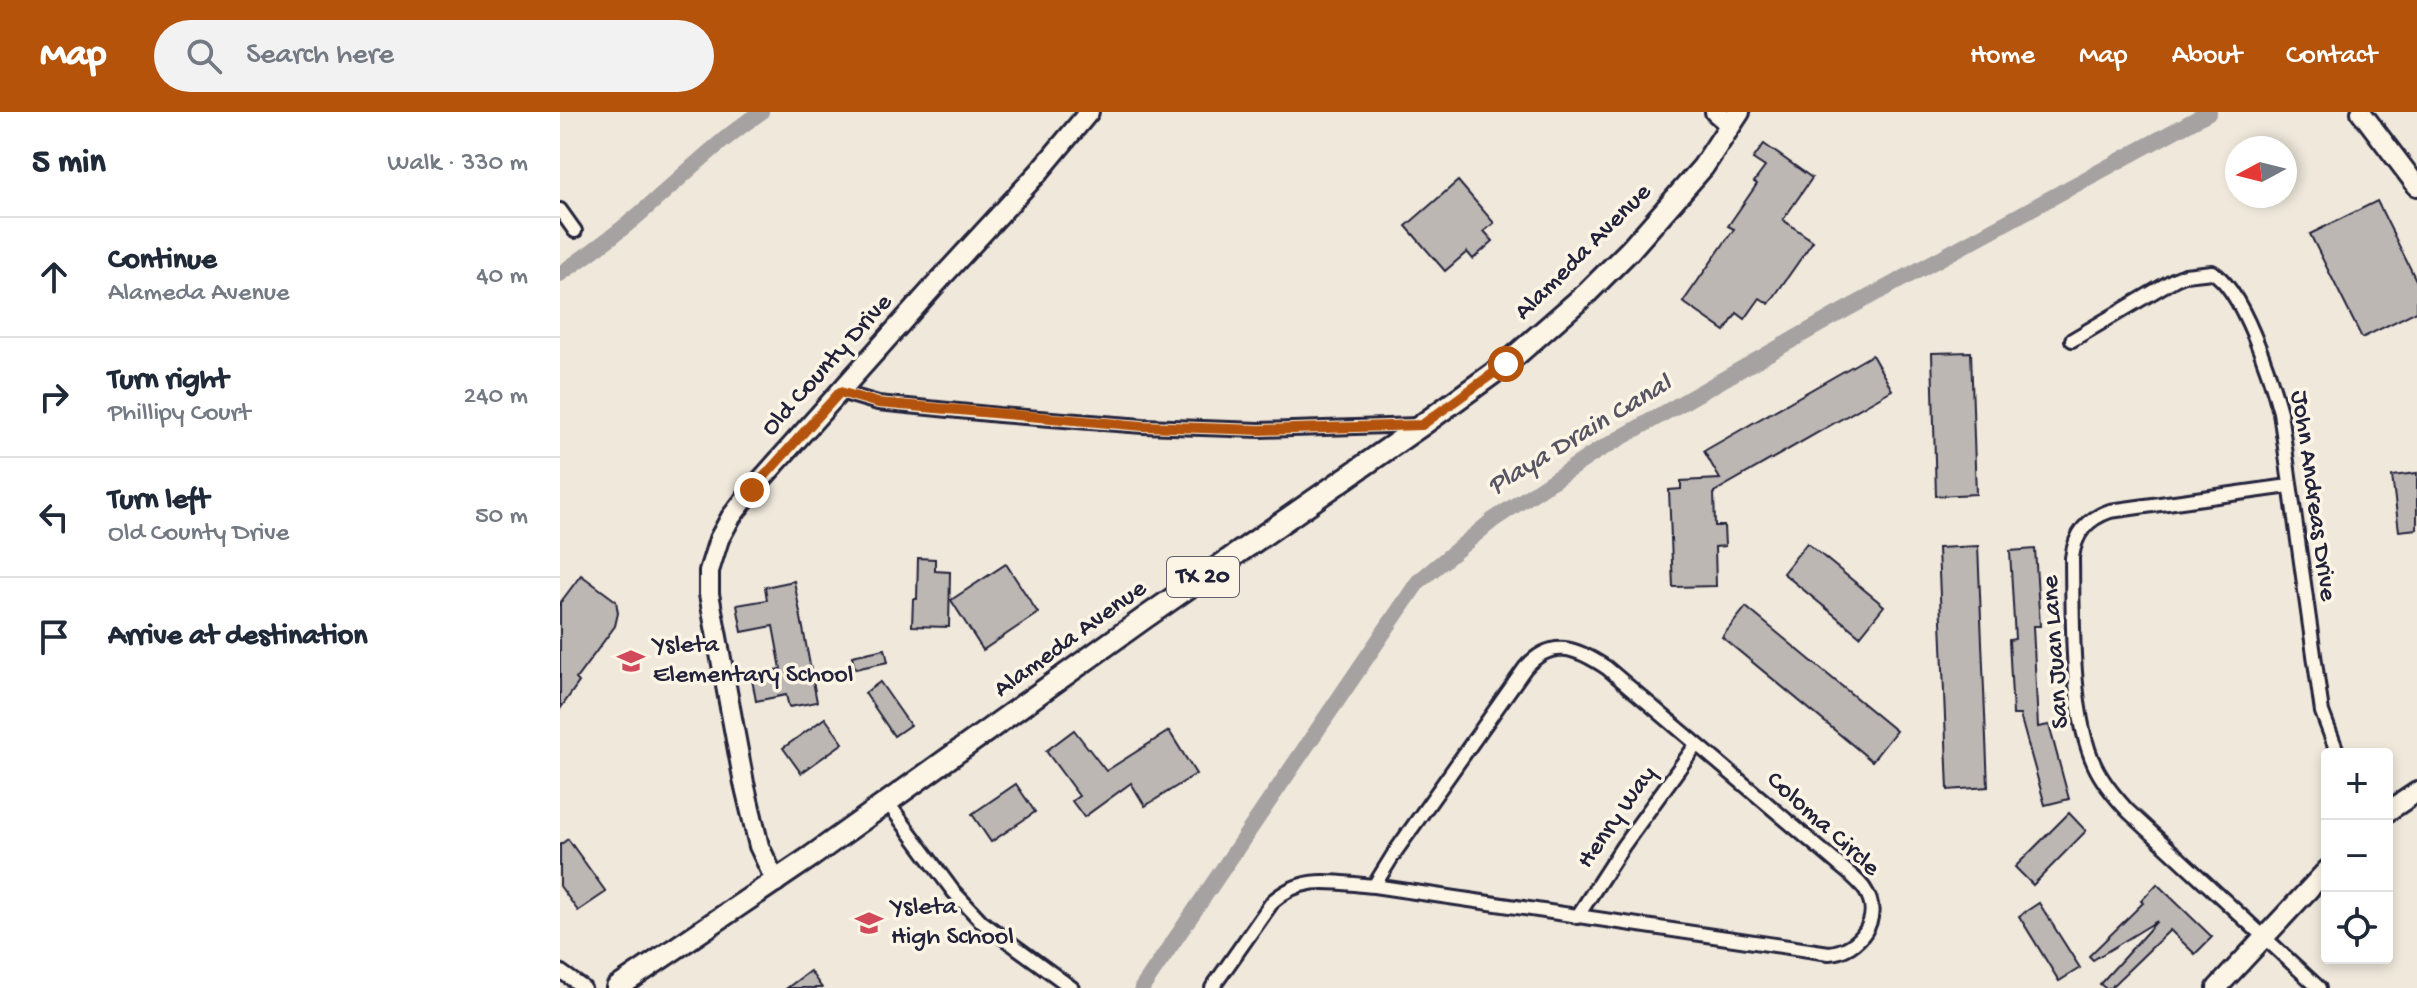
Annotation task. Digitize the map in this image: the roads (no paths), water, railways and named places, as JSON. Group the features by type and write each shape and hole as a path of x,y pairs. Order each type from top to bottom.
{"main road":[{"name":"Alameda Avenue","path":"617,988 776,882 1506,364 1587,293 1667,209 1703,167 1728,116"}],"street":[{"name":"Old County Drive","path":"776,882 759,846 713,621 709,571 719,539 752,490 1039,172 1089,112"},
{"path":"2361,112 2417,186"},
{"path":"560,210 575,231"},
{"name":"John Andreas Drive","path":"2072,340 2175,279 2206,271 2225,282 2250,327 2272,379 2285,443 2322,712 2336,748"},
{"path":"840,392 878,403 1143,426 1260,430 1422,425"},
{"name":"San Juan Lane","path":"2289,486 2110,511 2086,524 2074,544 2072,558 2076,670 2082,728 2095,768 2106,786 2128,811 2319,988"},
{"name":"Coloma Circle","path":"1212,988 1273,901 1299,884 1314,881 1374,886 1829,953 1850,948 1860,940 1870,921 1871,903 1863,887 1607,668 1587,655 1565,648 1542,653 1525,668 1374,886"},
{"name":"Henry Way","path":"1577,917 1623,846 1696,745"},
{"path":"2393,808 2417,792"},
{"path":"888,803 953,891 975,915 1072,988"},
{"path":"2217,988 2321,876"},
{"path":"560,971 584,988"}],"waterway":[{"path":"560,274 623,228 715,147 761,112"},
{"name":"Playa Drain Canal","path":"1142,988 1418,582 1493,520 1596,452 1836,315 2209,112"}],"place":[{"name":"Ysleta Elementary School","path":"631,661"},
{"name":"Ysleta High School","path":"869,923"}]}
